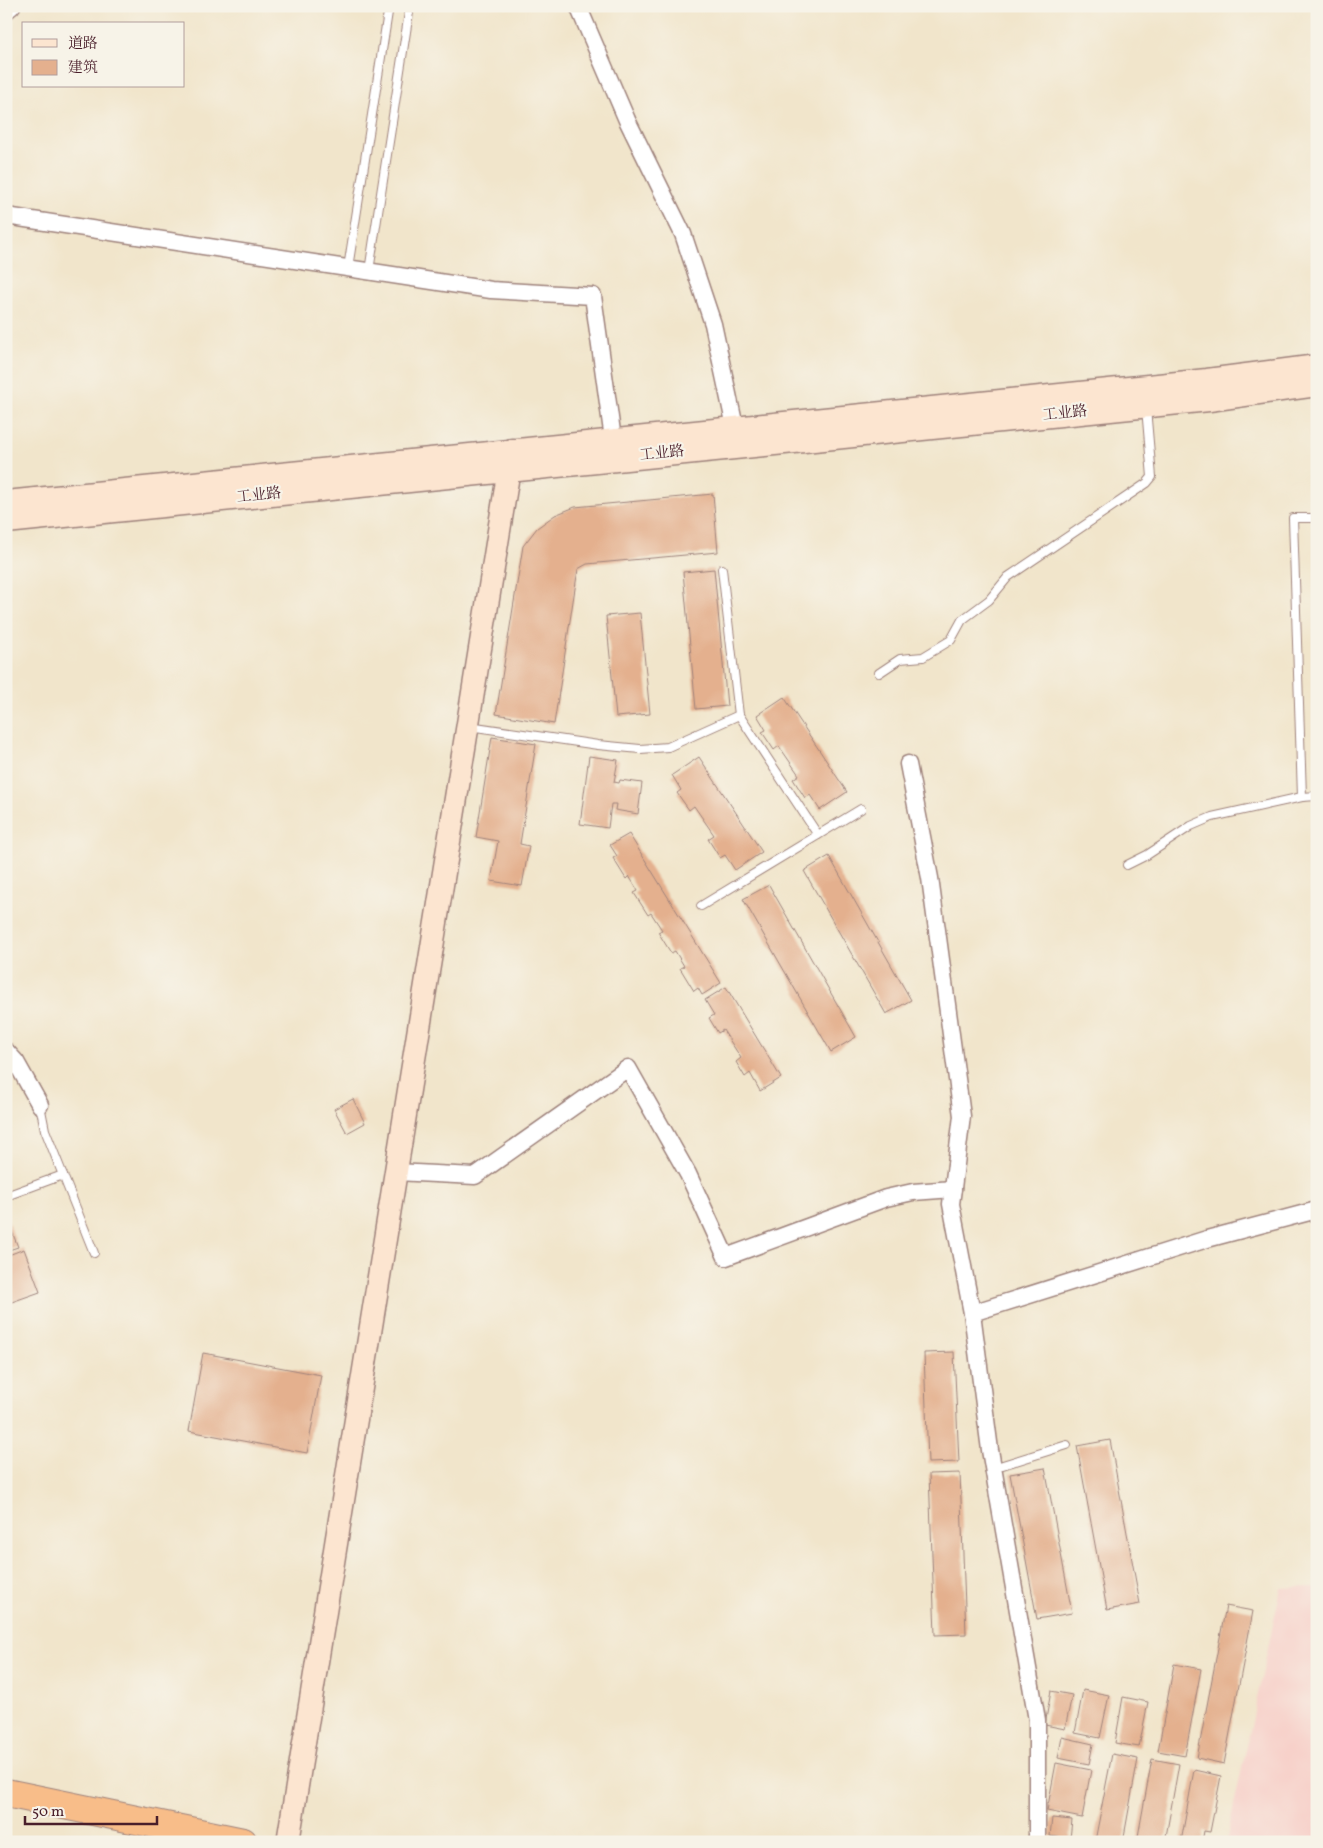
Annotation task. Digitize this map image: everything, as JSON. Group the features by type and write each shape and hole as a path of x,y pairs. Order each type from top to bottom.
{"highway":[{"path":"6,1793 243,1842"},
{"path":"6,1812 151,1842"}],"main road":[{"name":"工业路","path":"6,522 510,460 613,440 1207,380 1317,366"},
{"name":"工业路","path":"6,502 1146,406 1317,385"},
{"path":"288,1842 510,460"}],"street":[{"path":"6,11 12,6"},
{"path":"578,6 627,120 690,252 722,357 735,427"},
{"path":"6,216 491,290 593,296 613,440"},
{"path":"908,764 930,878 962,1116 951,1204 972,1313 994,1468 1038,1720 1037,1842"},
{"path":"6,1050 16,1062 40,1105"},
{"path":"396,1172 475,1176 628,1068 688,1174 726,1257 886,1198 913,1192 952,1189"},
{"path":"972,1313 1198,1242 1317,1210"}],"lane":[{"path":"348,268 389,6"},
{"path":"369,271 410,6"},
{"path":"879,673 900,659 930,654 951,640 962,620 989,600 1008,577 1147,483 1152,477 1146,406"},
{"path":"1302,797 1293,518 1317,518"},
{"path":"722,568 739,715 818,835"},
{"path":"468,726 598,745 640,749 668,747 739,715"},
{"path":"1127,865 1147,855 1191,826 1212,817 1302,797 1317,796"},
{"path":"701,906 861,809"},
{"path":"40,1105 45,1130 94,1253"},
{"path":"6,1196 63,1175"},
{"path":"994,1468 1067,1444"}],"shaded area":[{"path":"1317,1587 1317,1842 1226,1842 1281,1588"}],"building":[{"path":"713,494 718,552 587,564 578,569 554,724 496,714 523,546 537,528 555,515 575,507"},
{"path":"714,569 727,706 696,709 683,572"},
{"path":"640,613 650,714 616,717 606,616"},
{"path":"784,697 847,792 820,810 810,795 805,798 793,779 799,775 779,746 774,750 762,732 766,730 757,715"},
{"path":"492,737 536,744 520,844 529,846 522,886 491,881 498,841 476,837"},
{"path":"589,756 618,760 614,782 619,783 620,780 642,783 638,814 615,810 616,804 611,804 608,828 580,824"},
{"path":"699,757 762,852 735,870 725,855 720,858 708,839 714,835 694,806 689,810 677,793 681,790 672,775"},
{"path":"629,834 721,983 702,995 698,988 694,991 680,968 684,966 675,951 671,953 658,932 662,930 651,913 648,915 634,893 638,891 629,876 626,879 613,858 617,856 610,845"},
{"path":"829,856 911,1000 886,1014 804,871"},
{"path":"769,885 856,1037 831,1052 743,899"},
{"path":"726,987 781,1078 760,1091 750,1073 745,1077 736,1062 741,1058 723,1030 718,1033 709,1018 714,1015 705,1000"},
{"path":"353,1099 365,1123 347,1133 334,1109"},
{"path":"6,1216 18,1247 6,1251"},
{"path":"24,1249 40,1292 6,1304 6,1256"},
{"path":"954,1352 959,1462 928,1463 924,1353"},
{"path":"203,1353 321,1375 307,1453 189,1431"},
{"path":"1110,1440 1140,1604 1107,1610 1077,1446"},
{"path":"1045,1468 1072,1613 1037,1619 1010,1474"},
{"path":"960,1473 966,1634 935,1635 929,1474"},
{"path":"1226,1606 1253,1611 1224,1764 1197,1758"},
{"path":"1174,1664 1201,1669 1185,1756 1158,1751"},
{"path":"1083,1690 1109,1695 1100,1738 1075,1733"},
{"path":"1051,1691 1072,1695 1065,1729 1045,1725"},
{"path":"1123,1697 1148,1702 1139,1747 1115,1743"},
{"path":"1062,1737 1093,1744 1089,1764 1058,1758"},
{"path":"1112,1754 1138,1759 1123,1842 1095,1841"},
{"path":"1152,1759 1179,1764 1165,1842 1137,1842"},
{"path":"1056,1763 1091,1770 1082,1818 1047,1811"},
{"path":"1194,1770 1221,1776 1210,1832 1204,1831 1202,1842 1181,1842"},
{"path":"1052,1818 1072,1820 1070,1839 1050,1836"}]}
